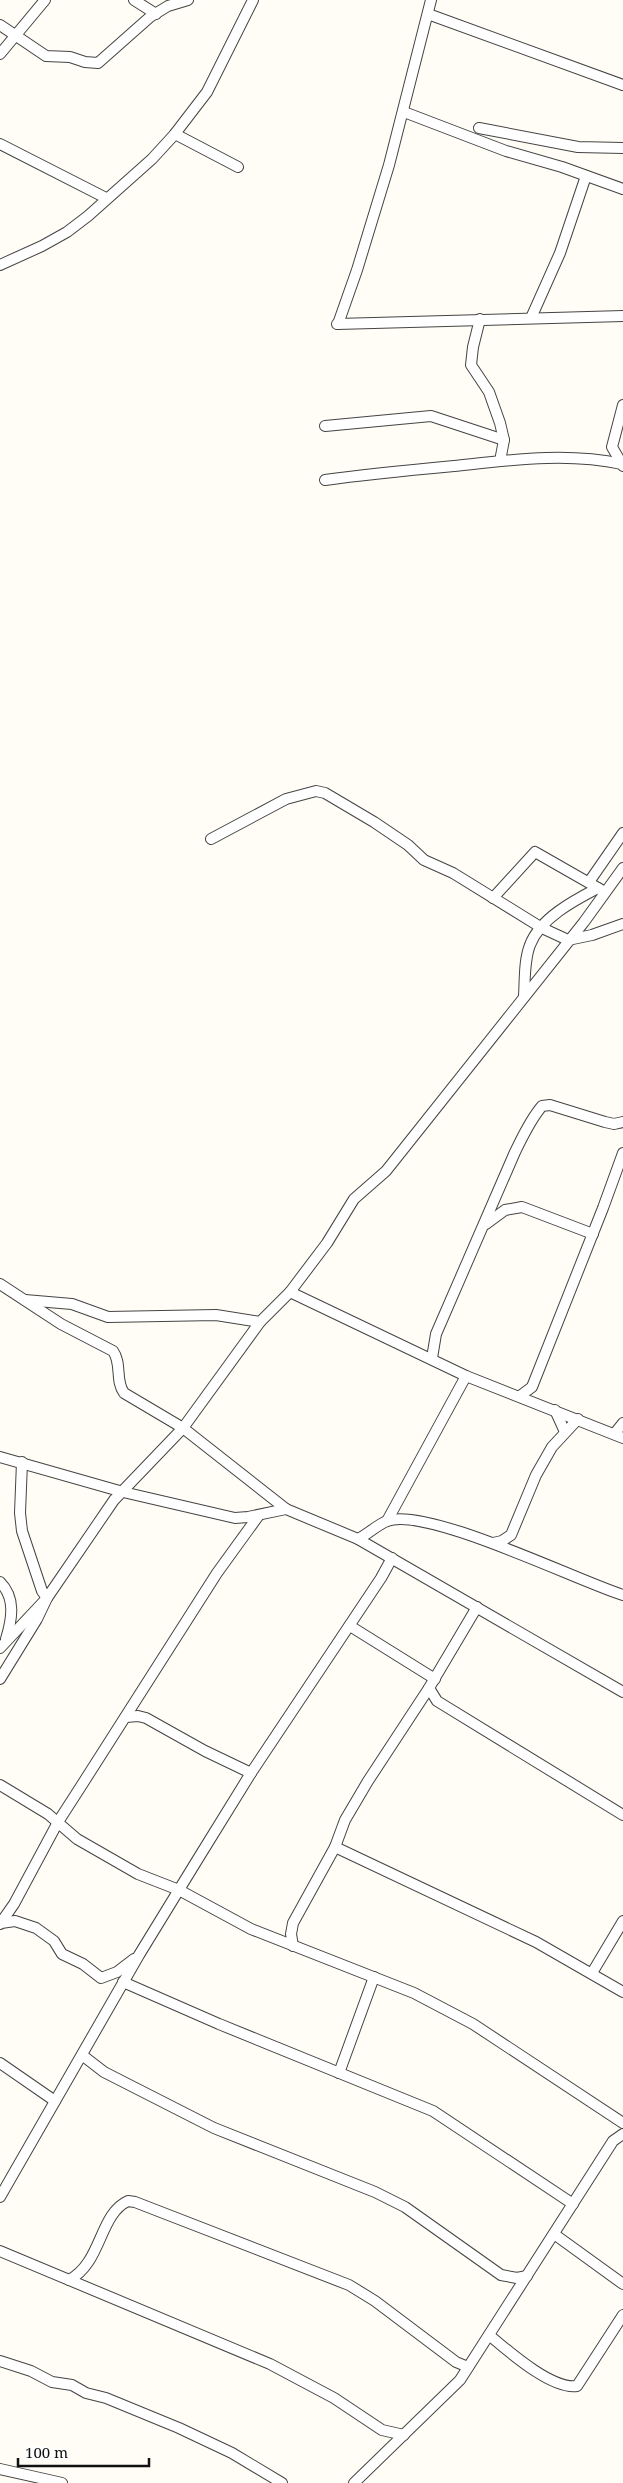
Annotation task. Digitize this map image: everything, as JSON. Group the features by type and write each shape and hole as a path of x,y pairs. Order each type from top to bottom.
{"street":[{"path":"0,54 45,0"},
{"path":"134,0 156,14"},
{"path":"0,25 46,56 70,57 85,62 98,63 156,14 168,6 188,0"},
{"path":"0,265 42,246 67,232 88,216 152,159 175,134 207,92 253,0"},
{"path":"431,0 404,112 357,270 337,324 623,316"},
{"path":"428,14 623,85"},
{"path":"404,112 506,151 623,189"},
{"path":"479,128 578,147 623,148"},
{"path":"175,134 238,167"},
{"path":"0,144 106,198"},
{"path":"531,318 560,253 586,176"},
{"path":"480,319 471,365 489,392 504,440 500,461"},
{"path":"622,465 612,447 623,405"},
{"path":"324,426 418,415 431,416 504,440"},
{"path":"325,480 399,470 574,457 622,465"},
{"path":"211,839 294,795 316,790 325,793 374,822 408,845 424,860 453,873 542,928 568,940 592,935 623,924"},
{"path":"589,882 623,833"},
{"path":"493,898 535,852 602,890"},
{"path":"2,1645 46,1598 114,1500 183,1428 260,1322 290,1292 326,1244 354,1199 386,1171 568,940 602,890 623,868"},
{"path":"523,997 530,945 542,928 566,905 602,890"},
{"path":"432,1358 436,1334 528,1124 542,1106 550,1105 614,1124 623,1122"},
{"path":"520,1396 532,1387 621,1163 623,1153"},
{"path":"484,1225 505,1210 522,1207 593,1234"},
{"path":"0,1284 67,1328 113,1351 117,1359 120,1388 124,1393 183,1428 286,1509 358,1539 623,1692"},
{"path":"290,1292 432,1358 466,1376 619,1435 623,1424"},
{"path":"24,1300 72,1304 108,1317 216,1315 260,1322"},
{"path":"387,1521 466,1376"},
{"path":"532,1387 535,1402"},
{"path":"555,1410 564,1432"},
{"path":"493,1543 502,1542 511,1535 536,1476 552,1447 578,1419"},
{"path":"0,1457 123,1492 235,1518 286,1509"},
{"path":"22,1462 20,1513 22,1531 42,1592 46,1598"},
{"path":"0,1924 14,1904 58,1822 217,1573 259,1514"},
{"path":"358,1539 387,1521 402,1519 427,1523 493,1543 623,1595"},
{"path":"0,2197 138,1955 252,1773 350,1626 392,1558"},
{"path":"0,1582 7,1590 11,1603 11,1622 2,1645"},
{"path":"0,1679 37,1619 46,1598"},
{"path":"293,1946 291,1934 293,1923 336,1848 345,1820 368,1781 432,1684 477,1607"},
{"path":"350,1626 432,1684"},
{"path":"432,1684 433,1697 446,1706 623,1815"},
{"path":"126,1716 146,1718 205,1751 252,1773"},
{"path":"0,1785 48,1814 77,1839 138,1874 179,1890 230,1919 293,1946 414,1993 474,2024 623,2123"},
{"path":"336,1848 536,1942 623,1992"},
{"path":"0,1924 15,1921 36,1928 54,1941 62,1954 83,1964 101,1978 117,1972 138,1955"},
{"path":"592,1973 623,1921"},
{"path":"339,2073 374,1977"},
{"path":"123,1982 339,2073 433,2110 573,2204"},
{"path":"82,2054 104,2072 205,2124 406,2207 501,2275 517,2278 527,2276"},
{"path":"0,2063 55,2101"},
{"path":"354,2483 449,2392 489,2335 613,2142 623,2134"},
{"path":"69,2280 85,2270 116,2210 128,2201 135,2202 349,2285 456,2362 468,2367"},
{"path":"554,2234 623,2284"},
{"path":"0,2251 270,2364 334,2398 382,2430 404,2435"},
{"path":"489,2335 554,2382 566,2387 577,2386 623,2315"},
{"path":"0,2361 31,2371 52,2382 72,2385 179,2428 232,2453 282,2483"},
{"path":"0,2469 62,2483"}]}
